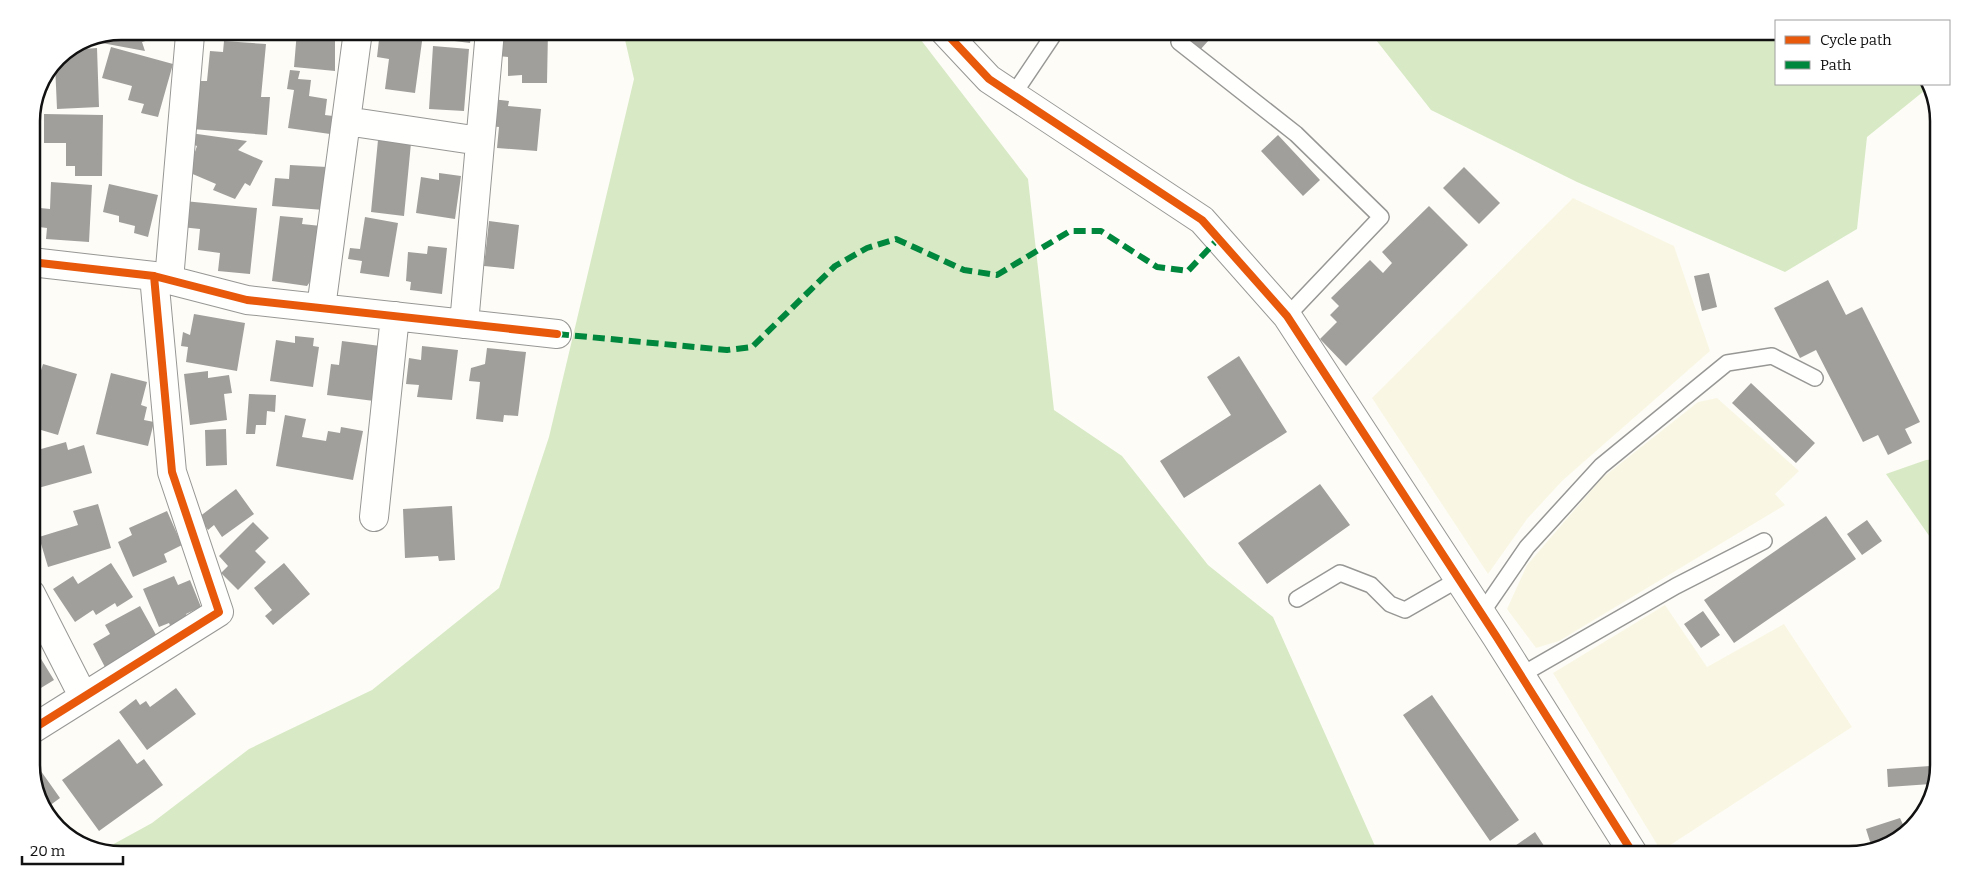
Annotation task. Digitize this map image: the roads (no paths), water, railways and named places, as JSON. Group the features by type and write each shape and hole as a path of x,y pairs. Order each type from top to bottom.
{"street":[{"path":"40,725 219,612 172,472 161,278 189,40"},
{"path":"321,308 357,40"},
{"path":"464,324 489,40"},
{"path":"952,40 989,79 1202,220 1287,316 1521,675 1628,846"},
{"path":"346,122 480,140"},
{"path":"40,263 161,278 247,300 557,334"},
{"path":"374,517 395,316"},
{"path":"40,610 83,696"}],"lane":[{"path":"1013,95 1050,40"},
{"path":"1179,42 1296,134 1381,217 1287,316"},
{"path":"1481,614 1527,547 1601,466 1727,363 1772,356 1815,378"},
{"path":"1521,675 1676,586 1764,541"},
{"path":"1297,599 1340,573 1371,585 1390,604 1405,610 1459,579"}]}
